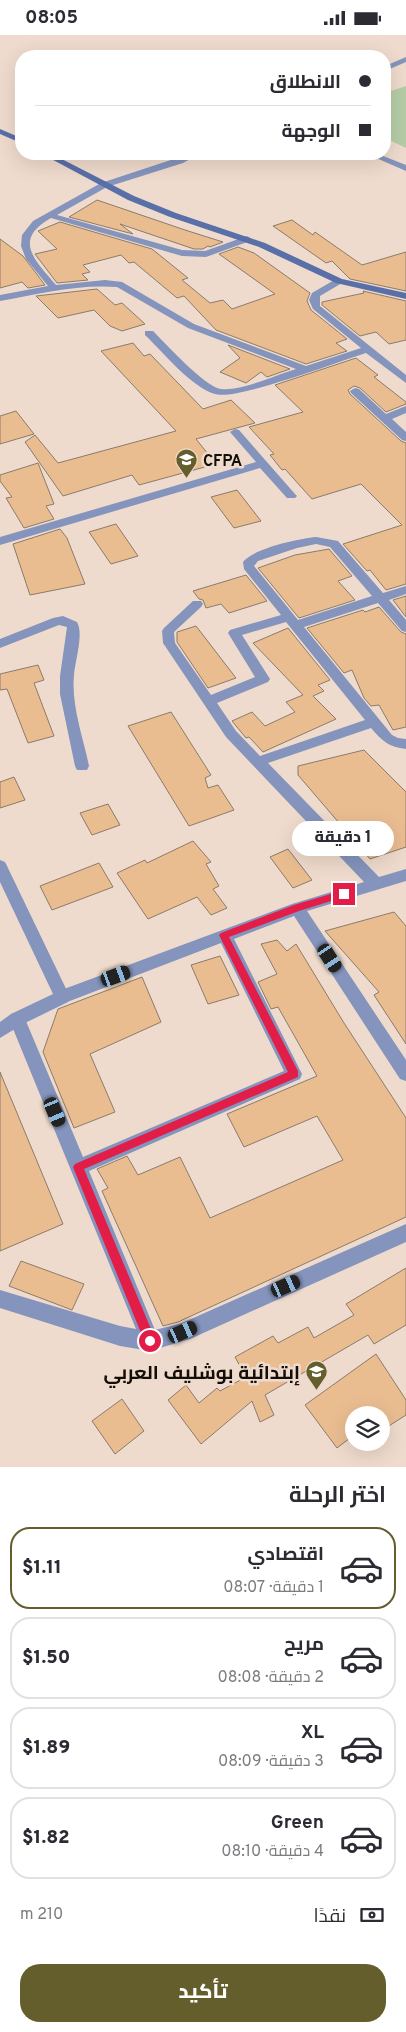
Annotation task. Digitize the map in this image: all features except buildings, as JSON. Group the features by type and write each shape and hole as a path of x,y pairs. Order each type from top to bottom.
{"main road":[{"path":"0,131 15,138"},
{"path":"57,160 104,185 173,215 247,239 339,281 406,296"}],"street":[{"path":"391,66 406,59"},
{"path":"54,288 26,251 25,240 28,231 49,215 104,185 182,160"},
{"path":"386,160 406,168"},
{"path":"49,215 182,253 206,254 247,239"},
{"path":"339,281 315,295 316,307 406,380"},
{"path":"0,298 54,288 105,283 119,284 191,326 306,369"},
{"path":"149,333 201,383 218,392 241,389 368,349"},
{"path":"355,391 406,438"},
{"path":"385,418 406,409"},
{"path":"235,432 291,496"},
{"path":"0,541 262,464"},
{"path":"406,628 334,544 327,540 311,540 254,558 249,562 248,565 387,738 395,743 406,744"},
{"path":"210,701 263,679 234,633 292,621 406,590"},
{"path":"197,604 168,631 169,643 186,670 210,701 231,734 376,884"},
{"path":"0,644 57,621 63,620 72,625 74,630 67,676 67,694 82,766"},
{"path":"256,762 374,722"},
{"path":"0,866 62,997"},
{"path":"0,1031 17,1019 62,997 297,908 406,875"},
{"path":"297,908 406,1074"},
{"path":"78,1167 294,1074 224,935"},
{"path":"17,1019 150,1341"},
{"path":"0,1299 120,1336 150,1341 183,1332 406,1233"}],"green space":[{"path":"406,86 406,148 391,141 391,91"}],"place":[{"name":"CFPA","path":"187,479"},
{"name":"إبتدائية بوشليف العربي","path":"316,1391"}],"route":[{"path":"150,1341 78,1167 294,1074 224,935 297,908 344,894"}]}
